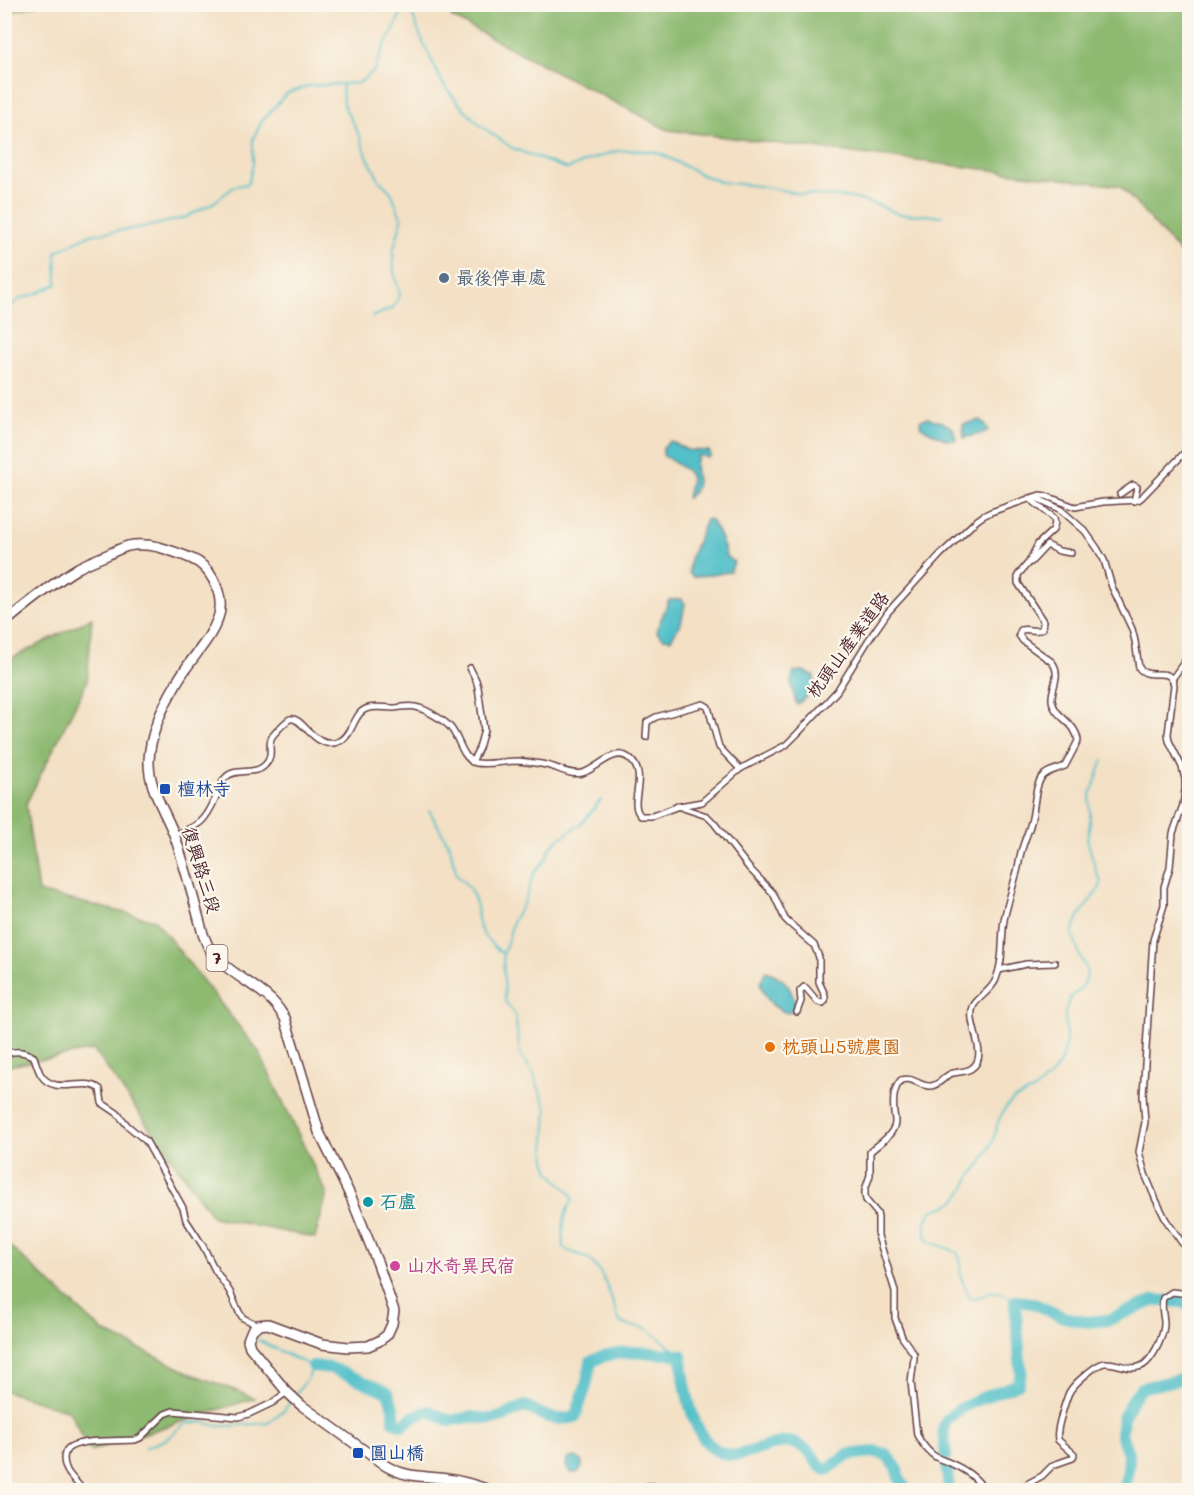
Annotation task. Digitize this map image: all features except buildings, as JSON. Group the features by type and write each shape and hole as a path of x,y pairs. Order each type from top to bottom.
{"main road":[{"name":"復興路三段","path":"4,623 21,608 79,568 128,546 151,545 171,550 200,563 208,572 218,592 220,605 218,617 208,637 176,682 159,716 152,740 149,773 174,835 208,946 213,955 226,967 270,999 285,1018 319,1132 351,1197 394,1311 387,1335 368,1346 348,1347 322,1344 268,1324 258,1325"},
{"path":"258,1325 252,1330 248,1340 250,1347 288,1393 301,1405 398,1473 413,1477 446,1478 467,1482 489,1491"},
{"path":"640,1491 650,1488 664,1491"}],"street":[{"path":"1134,501 1142,497 1190,447"},
{"path":"1120,494 1133,485 1137,487 1134,501"},
{"name":"枕頭山產業道路","path":"472,762 482,764 518,761 547,765 578,774 584,773 611,757 624,755 634,762 639,771 636,808 640,816 652,816 677,806 702,802 740,769 786,745 798,733 837,691 888,612 910,586 975,521 991,512 1040,495 1046,495 1075,507 1103,502 1134,501"},
{"path":"1029,562 1038,544 1053,530 1055,523 1054,518 1031,498"},
{"path":"1031,498 1060,509 1085,531 1104,560 1112,587 1132,629 1141,671 1168,675 1174,685 1168,734 1169,741 1182,766 1185,790 1183,805 1173,833 1170,867 1164,887 1164,905 1153,940 1143,1095 1145,1122 1139,1152 1145,1174 1166,1220 1190,1251"},
{"path":"984,1491 973,1476 935,1456 917,1435 911,1382 914,1354 902,1337 895,1318 895,1291 878,1236 877,1213 866,1200 865,1190 870,1175 870,1152 890,1135 894,1127 893,1103 896,1088 901,1080 906,1078 930,1086 935,1085 953,1073 971,1070 977,1061 979,1046 972,1017 973,1006 996,981 1003,947 1005,918 1021,852 1035,809 1038,783 1047,772 1065,766 1078,741 1074,729 1058,713 1052,701 1056,678 1055,666 1023,641 1019,635 1024,629 1040,630 1043,621 1018,582 1018,575 1047,545 1059,551 1071,553"},
{"path":"1172,679 1190,654"},
{"path":"174,835 202,822 208,815 225,777 264,766 270,758 271,739 288,720 298,720 315,738 333,743 346,737 358,715 365,709 414,706 426,711 451,728 466,756 472,762 484,730 476,680 470,668"},
{"path":"646,737 647,722 656,717 703,704 708,707 719,747 740,769"},
{"path":"677,806 707,816 714,823 749,868 773,893 789,923 809,940 817,951 819,982 825,995 825,1001 818,1002 804,987 800,991 801,1001 797,1012"},
{"path":"999,970 1026,964 1055,963"},
{"path":"4,1062 9,1053 22,1052 34,1057 41,1075 52,1085 90,1084 100,1089 102,1103 117,1113 146,1141 183,1208 186,1220 239,1312 243,1318 258,1325"},
{"path":"1022,1491 1025,1485 1042,1476 1053,1466 1073,1458 1074,1454 1058,1440 1057,1432 1069,1392 1073,1387 1100,1364 1107,1362 1135,1367 1146,1362 1156,1347 1164,1328 1162,1302 1172,1292 1190,1294"},
{"path":"82,1491 65,1467 65,1451 70,1447 110,1440 135,1440 165,1414 173,1411 238,1417 272,1403 288,1393"}],"green space":[{"path":"5,4 37,5 13,11 5,19"},
{"path":"454,5 1189,5 1189,263 1120,186 668,130 451,17"},
{"path":"92,618 87,682 26,804 38,892 155,920 259,1052 327,1194 315,1238 213,1217 94,1050 8,1066 5,1073 5,679 12,658"},
{"path":"4,1241 103,1331 192,1374 255,1398 90,1451 69,1411 5,1391"}],"water":[{"path":"928,418 953,428 956,440 947,440 921,427 920,420"},
{"path":"981,420 988,429 986,432 964,438 963,424"},
{"path":"670,441 687,450 709,451 711,455 708,458 699,455 696,460 696,487 687,498 691,478 687,471 663,455 663,448"},
{"path":"710,519 720,536 726,556 734,562 730,572 693,577 689,573 690,559 706,520"},
{"path":"682,599 685,604 681,623 671,639 664,638 657,632 657,629 669,600"},
{"path":"803,671 814,676 814,686 797,705 791,681 794,672"},
{"path":"766,971 783,980 792,993 796,1005 788,1013 773,1005 764,993 760,982"},
{"path":"574,1457 582,1465 574,1473 566,1465"}],"waterway":[{"path":"4,312 20,299 57,284 56,252 89,235 150,226 184,218 213,203 235,186 248,184 253,164 253,139 262,121 286,94 308,86 359,83 374,71 405,4"},
{"path":"408,4 443,84 481,126 512,148 567,169 617,151 654,152 721,182 767,187 800,194 852,198 878,205 898,214 943,216"},
{"path":"342,84 343,104 379,180 391,192 402,220 393,251 394,273 400,295 393,308 372,317"},
{"path":"1015,1301 1004,1294 994,1292 971,1298 960,1275 959,1256 952,1250 931,1242 926,1236 926,1223 929,1214 954,1202 963,1191 993,1141 999,1119 1007,1106 1014,1099 1033,1091 1051,1076 1064,1052 1065,1012 1070,998 1083,986 1087,977 1072,933 1079,916 1100,887 1101,881 1087,839 1090,823 1090,797 1103,760"},
{"path":"601,800 581,824 557,840 550,848 546,859 534,873 524,903 513,920 503,954 505,1001 515,1014 520,1055 532,1071 547,1109 545,1142 546,1160 550,1172 573,1199 564,1222 563,1247 585,1257 595,1265 604,1280 620,1322 649,1330 681,1355"},
{"path":"429,810 450,847 457,876 467,885 474,898 481,931 489,942 503,954"},
{"path":"946,1455 943,1429 955,1412 977,1400 1018,1384 1021,1373 1015,1301 1032,1303 1063,1317 1087,1322 1108,1320 1155,1300 1182,1302 1190,1306"},
{"path":"258,1340 313,1366 308,1378 295,1395"},
{"path":"313,1366 331,1368 388,1392 394,1409 394,1422 403,1425 413,1417 429,1411 450,1421 469,1417 492,1419 525,1406 555,1419 575,1417 586,1386 591,1362 601,1357 623,1353 647,1352 681,1355 686,1390 693,1416 705,1440 713,1448 724,1454 737,1455 781,1442 790,1442 806,1450 819,1465 827,1470 847,1455 874,1452 886,1454 896,1467 906,1490"},
{"path":"1123,1490 1129,1456 1121,1434 1123,1419 1131,1401 1141,1388 1181,1379 1190,1374"},
{"path":"144,1448 165,1440 186,1423 201,1422 218,1426 268,1423 292,1400"},
{"path":"947,1468 949,1490"}],"place":[{"name":"最後停車處","path":"444,278"},
{"name":"檀林寺","path":"165,789"},
{"name":"枕頭山5號農園","path":"770,1047"},
{"name":"石盧","path":"368,1202"},
{"name":"山水奇異民宿","path":"395,1266"},
{"name":"圓山橋","path":"358,1453"}]}
